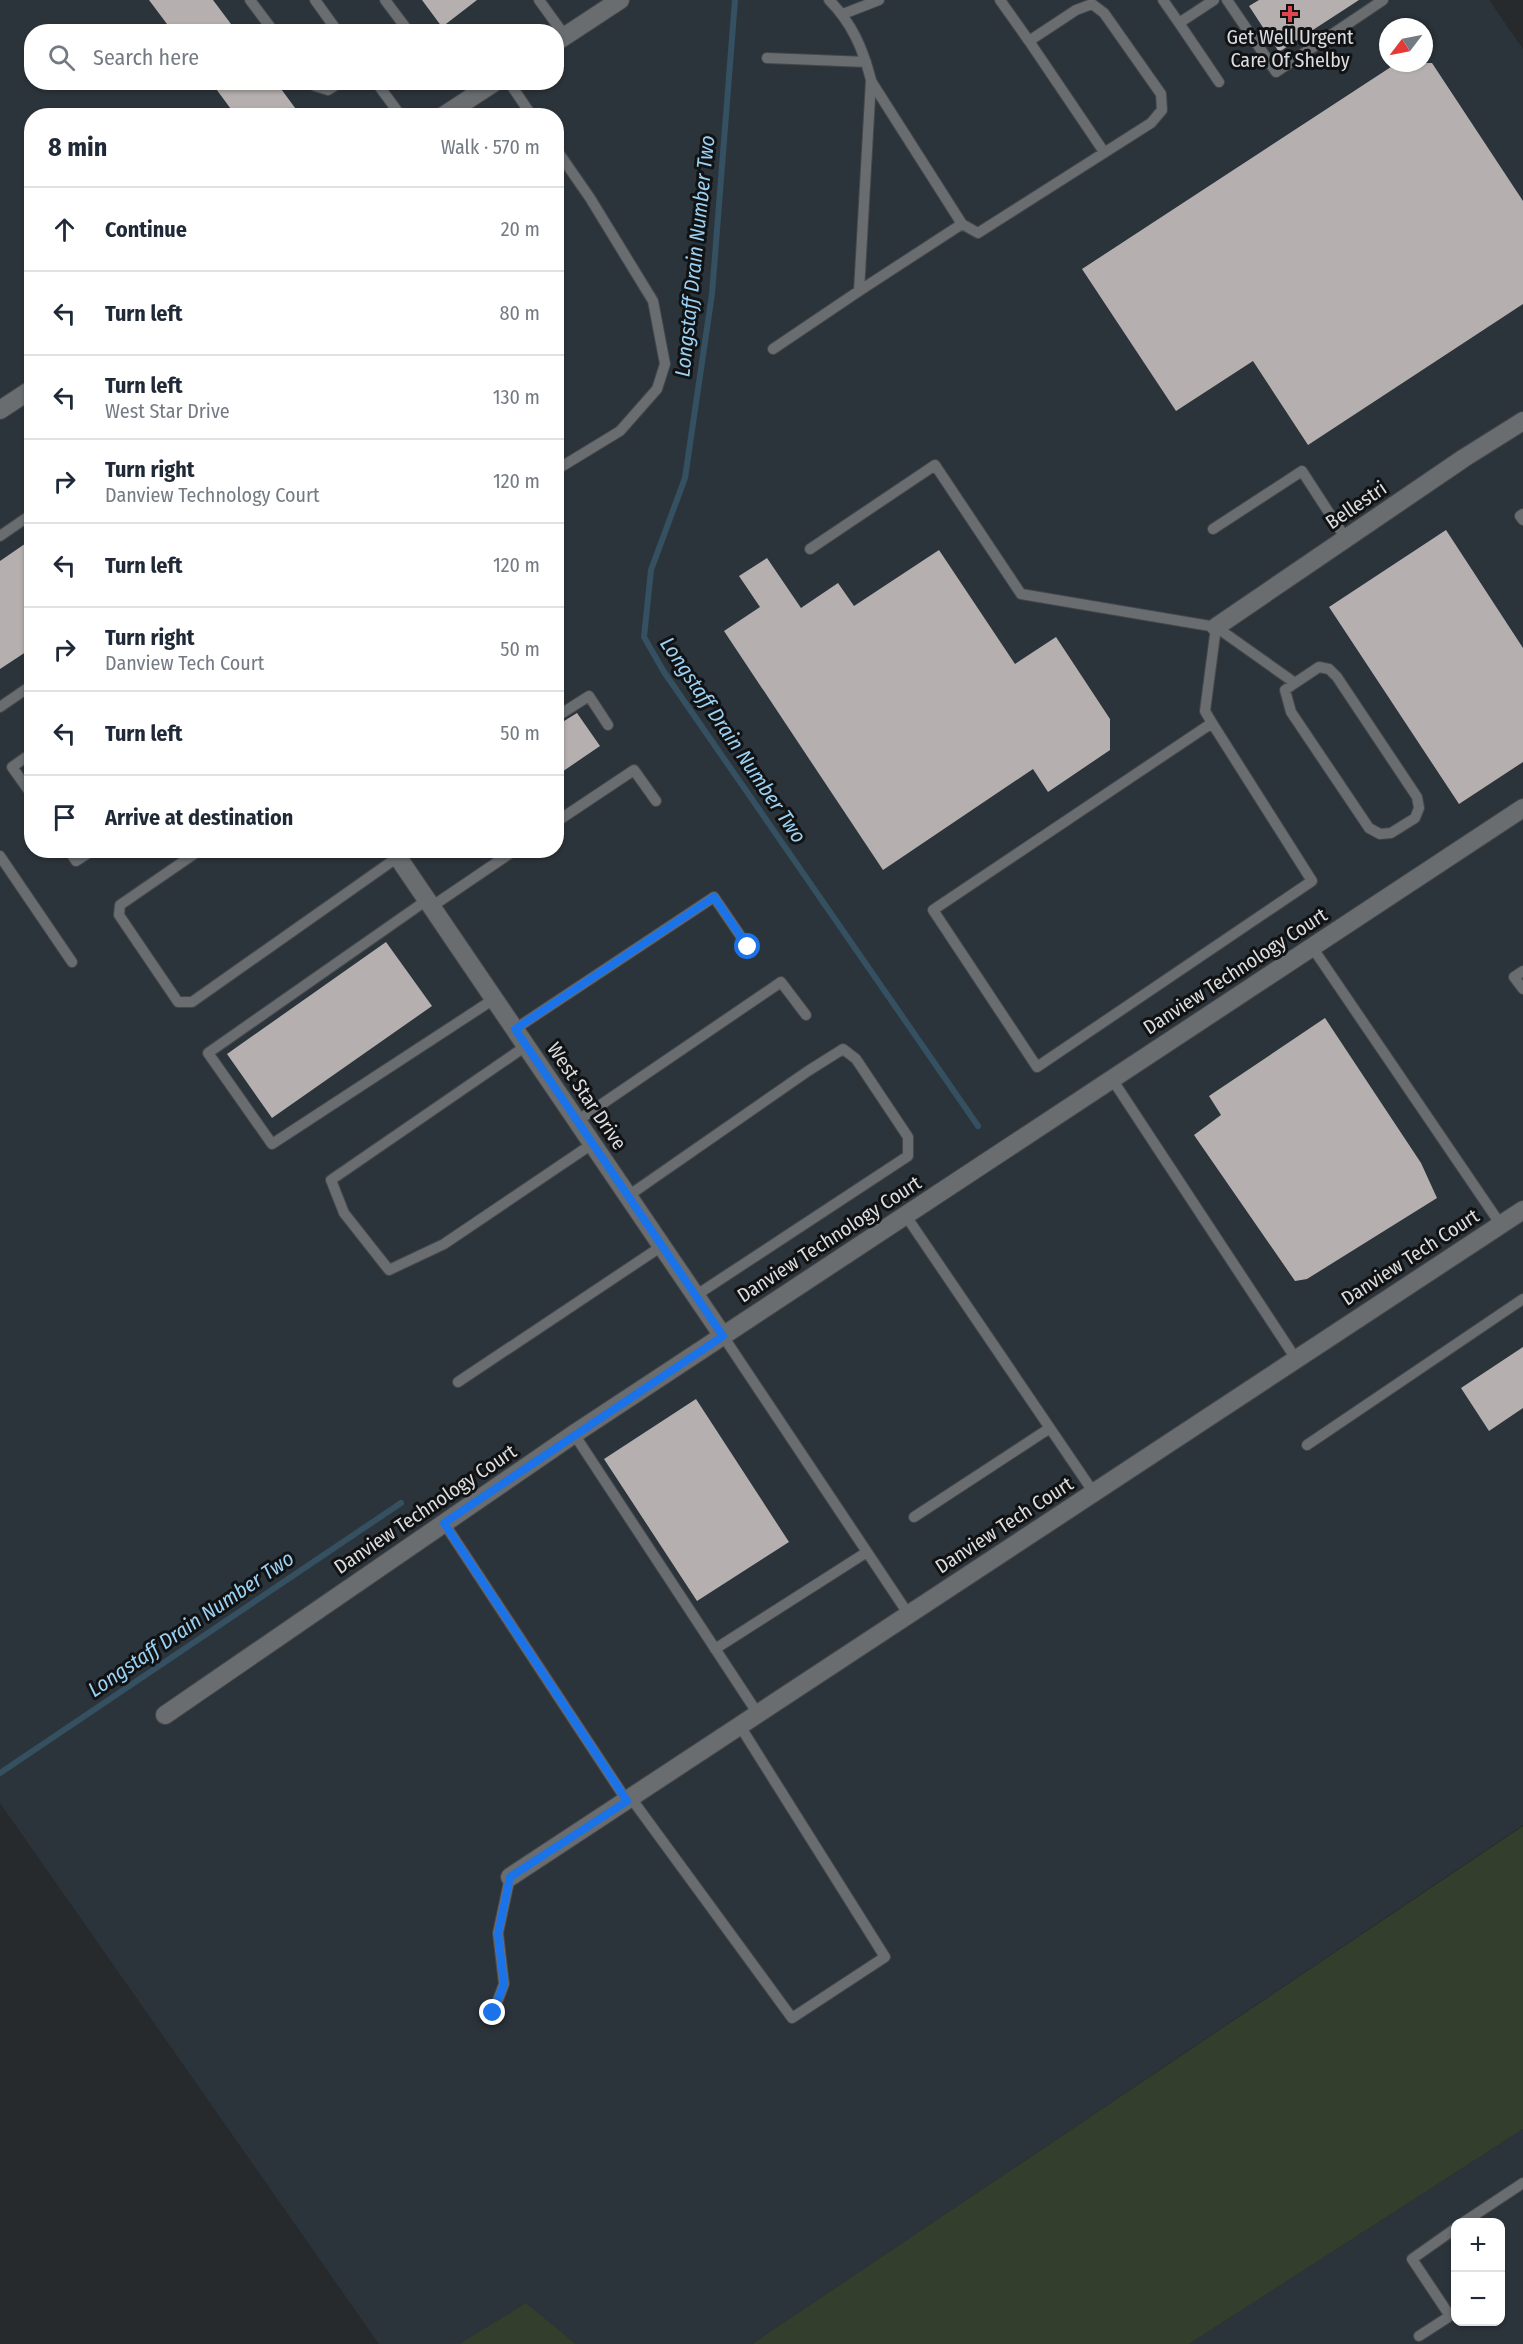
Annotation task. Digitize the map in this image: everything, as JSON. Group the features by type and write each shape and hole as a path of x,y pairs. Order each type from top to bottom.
{"street":[{"path":"564,37 620,0"},
{"path":"455,108 483,90"},
{"path":"0,410 24,394"},
{"name":"Bellestri","path":"1216,627 1523,421"},
{"name":"Danview Technology Court","path":"165,1715 574,1434 1523,808"},
{"name":"West Star Drive","path":"399,858 723,1336"},
{"name":"Danview Tech Court","path":"510,1877 1523,1210"}],"lane":[{"path":"250,0 268,24"},
{"path":"315,0 332,24"},
{"path":"385,0 403,24"},
{"path":"539,0 553,24"},
{"path":"829,0 843,14 862,49 870,80 859,291"},
{"path":"843,14 879,0"},
{"path":"1000,0 1104,152"},
{"path":"1163,0 1219,82"},
{"path":"1179,23 1214,0"},
{"path":"1227,0 1276,72 1383,0"},
{"path":"870,80 962,224 978,233 1151,123 1162,110 1161,94 1104,13 1092,4 1076,10 1029,41"},
{"path":"767,58 866,62"},
{"path":"382,90 395,108"},
{"path":"514,90 526,108"},
{"path":"564,161 590,198 653,301 665,364 657,389 620,431 564,465"},
{"path":"773,349 962,224"},
{"path":"810,549 935,465 1021,594 1216,627 1296,683"},
{"path":"1213,529 1302,471 1346,539"},
{"path":"1523,514 1520,516 1523,520"},
{"path":"0,536 24,520"},
{"path":"1212,723 933,910 1037,1067 1312,881 1205,711 1216,627"},
{"path":"1319,667 1329,669 1337,677 1417,797 1419,808 1415,818 1391,833 1380,834 1369,828 1291,712 1285,690 1296,683 1319,667"},
{"path":"0,707 24,690"},
{"path":"564,712 589,696 608,725"},
{"path":"24,758 12,766 24,783"},
{"path":"564,817 634,770 656,801"},
{"path":"0,856 72,962"},
{"path":"189,858 120,905 118,915 178,1002 192,1002 390,858"},
{"path":"494,999 272,1144 208,1053 429,903 502,858"},
{"path":"515,1029 714,897 748,947"},
{"path":"1312,947 1501,1225"},
{"path":"1523,970 1514,977 1523,989"},
{"path":"577,1121 781,982 806,1015"},
{"path":"526,1046 331,1179 344,1213 389,1270 444,1244 592,1144"},
{"path":"628,1196 843,1049 856,1059 908,1137 908,1156 695,1296"},
{"path":"1112,1079 1296,1359"},
{"path":"906,1216 1094,1493"},
{"path":"458,1382 662,1246"},
{"path":"1307,1445 1523,1299"},
{"path":"723,1336 909,1615"},
{"path":"914,1517 1050,1428"},
{"path":"574,1434 758,1714"},
{"path":"444,1523 629,1799 792,2018 885,1957 740,1726"},
{"path":"715,1649 867,1552"},
{"path":"493,2013 504,1984 498,1934 510,1877"},
{"path":"1471,2218 1523,2183"},
{"path":"1419,2336 1450,2316 1412,2259 1451,2231"}],"shaded area":[{"path":"0,0 1489,0 1523,49 1523,1825 752,2344 576,2344 526,2303 459,2344 379,2344 0,1803"},
{"path":"1523,2129 1523,2344 1189,2344"}],"green space":[{"path":"1523,1826 1523,2129 1189,2344 752,2344"},
{"path":"526,2303 576,2344 459,2344"}],"building":[{"path":"149,0 213,0 231,24 167,24"},
{"path":"422,0 477,0 446,24 440,24"},
{"path":"1259,0 1359,0 1279,52 1249,6"},
{"path":"1433,65 1523,201 1523,304 1308,445 1253,361 1176,411 1082,269 1383,72 1433,72"},
{"path":"217,90 282,90 295,108 230,108"},
{"path":"1446,530 1523,648 1523,762 1459,804 1329,607"},
{"path":"24,544 24,653 0,669 0,561"},
{"path":"939,550 1015,664 1056,637 1110,719 1110,750 1048,792 1033,769 883,870 724,631 760,607 739,576 767,558 801,608 838,583 854,606"},
{"path":"577,713 600,746 564,771 564,721"},
{"path":"386,942 432,1006 272,1118 227,1054"},
{"path":"1325,1018 1421,1163 1437,1198 1307,1279 1295,1281 1194,1135 1221,1115 1209,1096"},
{"path":"1523,1347 1523,1408 1489,1431 1461,1388"},
{"path":"696,1399 789,1542 697,1601 604,1459"}],"waterway":[{"name":"Longstaff Drain Number Two","path":"735,0 712,294 685,478 651,570 644,637 664,672 978,1126"},
{"name":"Longstaff Drain Number Two","path":"0,1773 401,1503"}],"place":[{"name":"Get Well Urgent Care Of Shelby","path":"1290,14"}],"route":[{"path":"493,2013 504,1984 498,1934 510,1877 627,1801 444,1523 723,1336 515,1029 714,897 748,947"}]}
